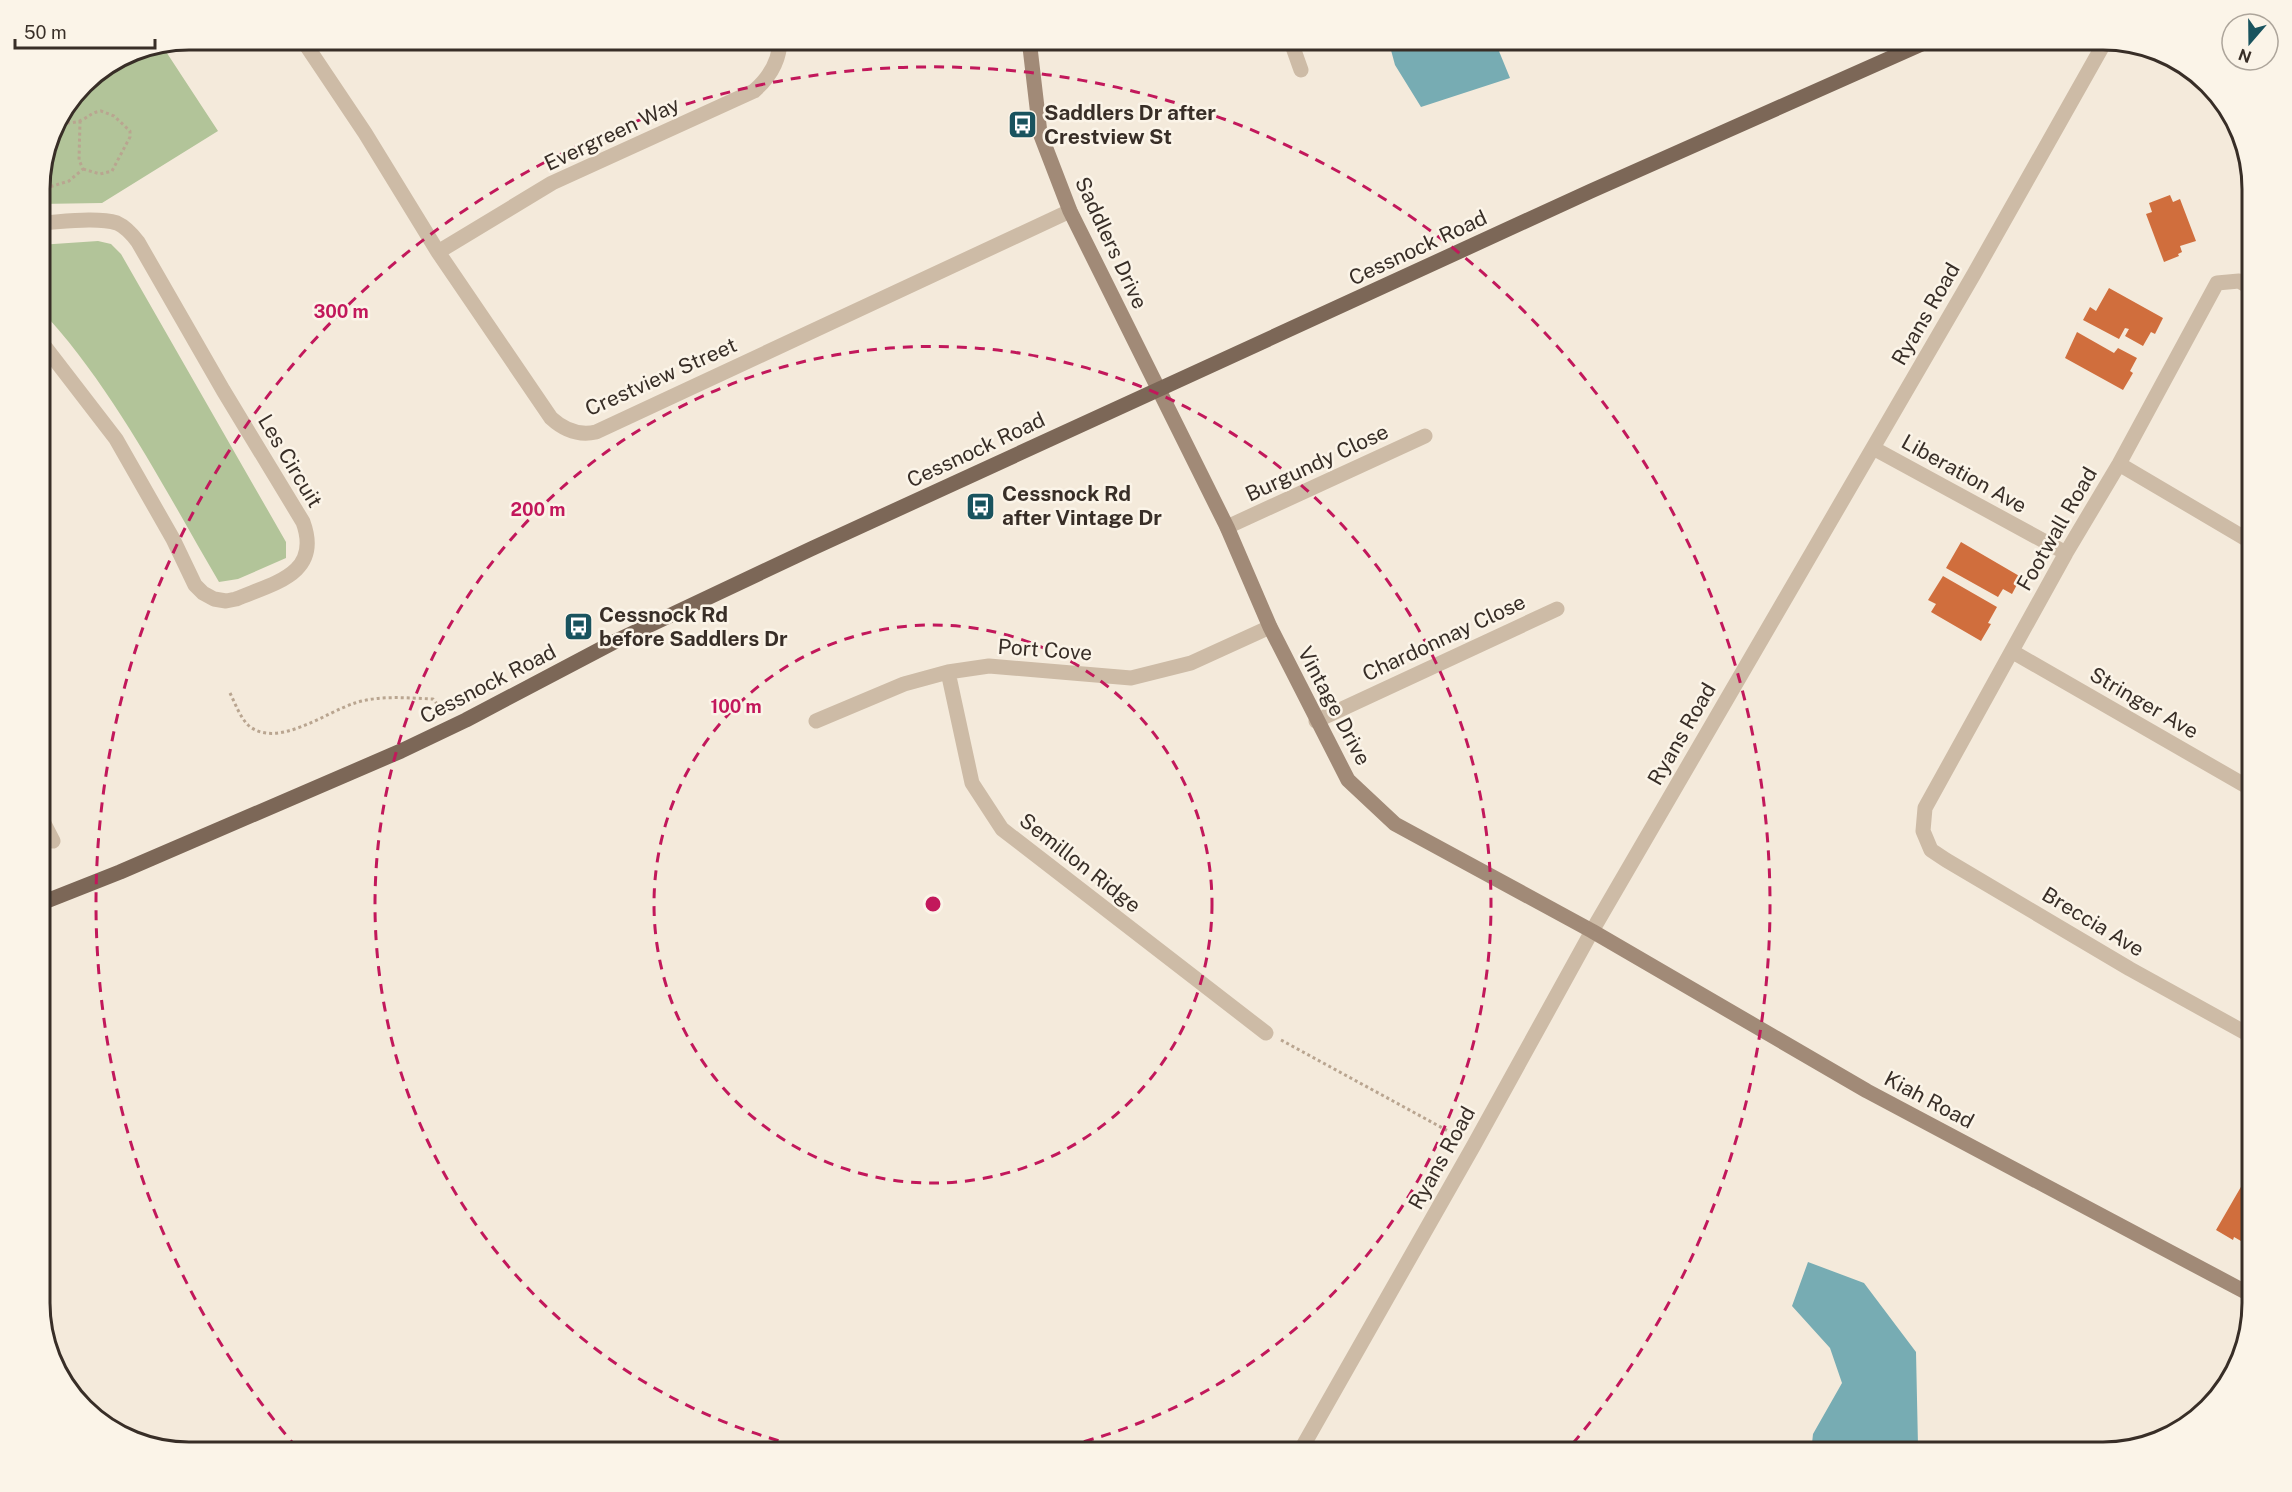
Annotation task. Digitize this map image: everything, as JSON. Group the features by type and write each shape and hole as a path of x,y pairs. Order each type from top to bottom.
{"main road":[{"name":"Cessnock Road","path":"50,900 120,872 411,746 668,617 813,548 1591,191 1909,50"}],"street":[{"name":"Crestview Street","path":"309,50 365,134 438,252 551,418 567,430 588,434 596,432 1070,211"},
{"name":"Evergreen Way","path":"438,252 552,183 754,91 773,70 779,50"},
{"name":"Saddlers Drive","path":"1029,50 1040,133 1070,211 1160,390"},
{"path":"1294,50 1301,70"},
{"name":"Ryans Road","path":"1305,1442 1474,1145 1592,931 1873,448 2100,50"},
{"name":"Les Circuit","path":"50,223 104,221 117,223 129,231 138,242 229,400 303,522 308,536 308,550 299,568 284,578 236,599 226,601 214,599 203,593 195,585 173,539 116,439 50,353"},
{"name":"Footwall Road","path":"1923,831 1924,808 2013,652 2066,553 2119,464 2217,283 2242,283"},
{"name":"Vintage Drive","path":"1160,390 1227,527 1270,627 1348,780 1395,824 1592,931"},
{"name":"Burgundy Close","path":"1227,527 1425,436"},
{"name":"Liberation Ave","path":"1873,448 2066,553"},
{"path":"2119,464 2242,537"},
{"name":"Chardonnay Close","path":"1316,721 1557,609"},
{"name":"Port Cove","path":"816,721 904,684 948,672 989,666 1131,678 1191,663 1270,627"},
{"name":"Stringer Ave","path":"2013,652 2242,784"},
{"name":"Semillon Ridge","path":"948,672 972,783 1002,829 1266,1033"},
{"name":"Breccia Ave","path":"1923,831 1931,850 1946,860 2130,969 2242,1031"},
{"path":"50,835 53,841"},
{"name":"Kiah Road","path":"1592,931 1867,1091 2242,1290"}],"path":[{"path":"66,123 80,121 96,111 106,112 124,123 130,130 130,137 112,171 100,174 83,169 79,160 80,121"},
{"path":"50,187 69,181 83,169"},
{"path":"230,693 246,723 256,731 266,733 284,733 357,702 401,697 433,699 442,710"},
{"path":"1266,1033 1300,1049 1474,1145"}],"green space":[{"path":"166,52 218,131 102,203 50,204 50,180 54,153 64,127 84,97 104,78 135,60"},
{"path":"98,241 111,244 121,254 286,542 286,558 238,579 219,582 158,475 114,404 50,321 50,244"}],"water":[{"path":"1391,50 1499,50 1510,78 1421,107 1395,65"},
{"path":"1808,1262 1864,1283 1916,1352 1918,1442 1812,1442 1813,1434 1842,1383 1830,1348 1792,1306"}],"building":[{"path":"2170,195 2173,202 2180,199 2196,241 2180,246 2182,252 2178,254 2179,256 2164,262 2146,214 2152,212 2149,203"},
{"path":"2109,288 2163,318 2155,334 2151,332 2143,346 2125,336 2129,329 2125,328 2119,339 2083,320 2090,307 2096,311"},
{"path":"2077,332 2114,353 2118,348 2137,358 2130,371 2133,373 2123,390 2065,358"},
{"path":"1961,542 2021,577 2012,594 2003,589 1998,597 1946,568"},
{"path":"1943,576 1997,607 1988,623 1991,624 1981,641 1931,612 1936,604 1928,600"},
{"path":"2242,1185 2242,1242 2234,1237 2233,1240 2216,1230"}],"place":[{"name":"Saddlers Dr after Crestview St","path":"1023,125"},
{"name":"Cessnock Rd after Vintage Dr","path":"981,506"},
{"name":"Cessnock Rd before Saddlers Dr","path":"578,627"}]}
